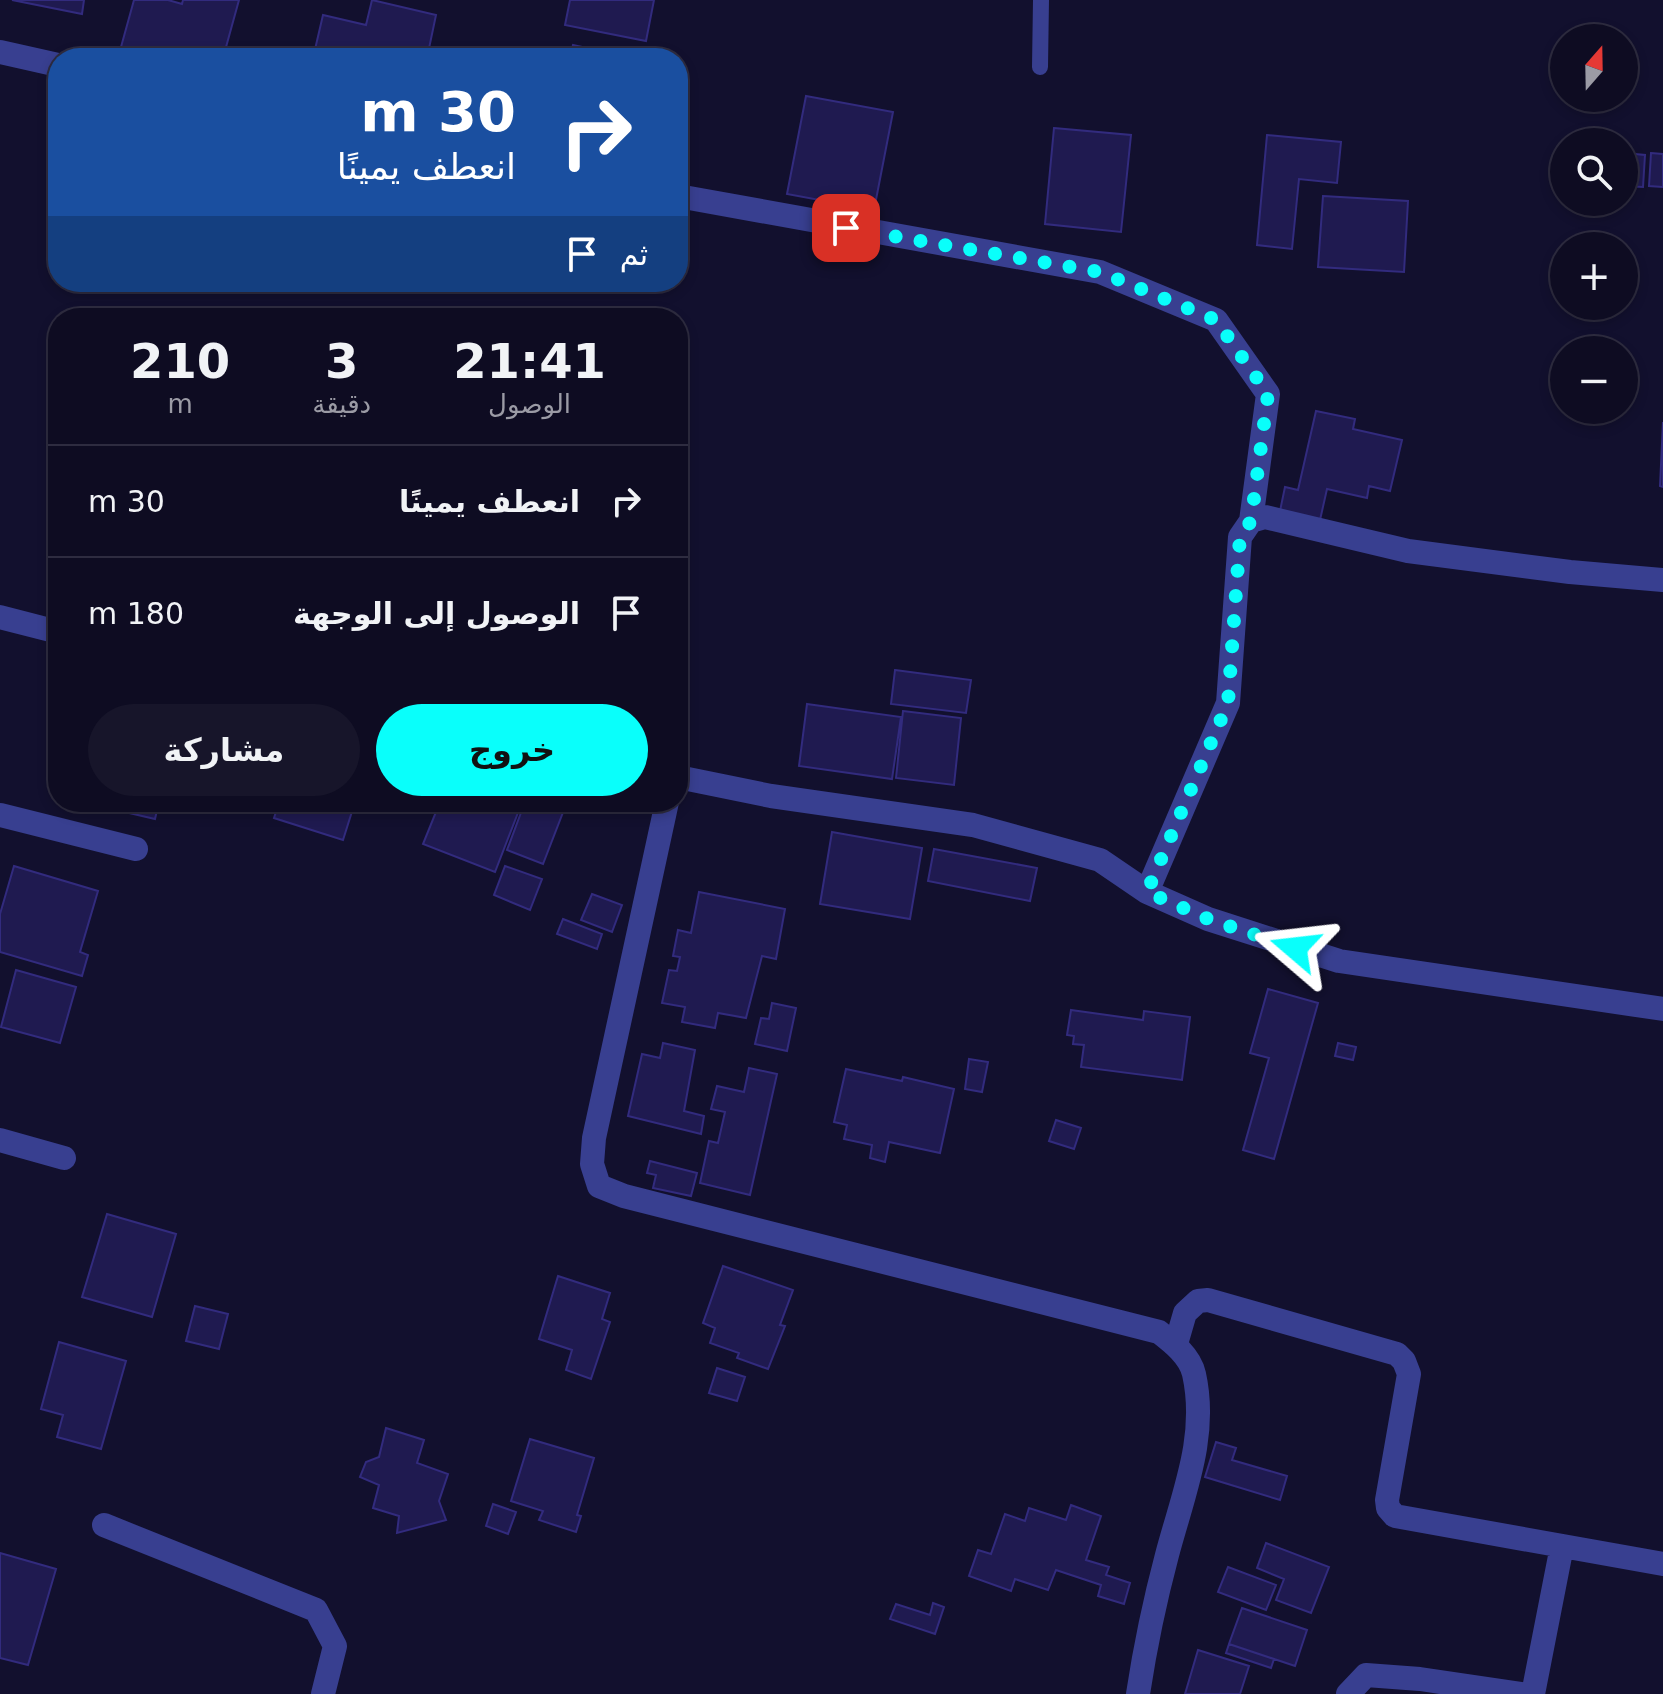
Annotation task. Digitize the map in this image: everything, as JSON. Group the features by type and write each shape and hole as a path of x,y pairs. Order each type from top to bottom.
{"street":[{"path":"0,52 48,63"},
{"path":"688,198 1100,272 1216,320 1268,394 1251,521 1240,537 1228,703 1147,892"},
{"path":"1251,521 1265,517 1408,551 1570,572 1663,580"},
{"path":"0,617 48,629"},
{"path":"688,779 771,796 973,825 1100,860 1147,892 1208,919 1339,961 1663,1009"},
{"path":"665,812 594,1138 592,1164 599,1186 624,1196 1159,1332 1176,1344 1193,1370 1198,1407 1198,1442 1166,1559 1138,1694"},
{"path":"0,815 136,849"},
{"path":"0,1140 64,1158"},
{"path":"1176,1344 1185,1313 1198,1301 1208,1300 1397,1354 1404,1361 1409,1374 1388,1508 1395,1516 1663,1564"},
{"path":"104,1525 316,1610 335,1646 323,1694"},
{"path":"1533,1694 1562,1546"},
{"path":"1348,1694 1366,1675 1420,1679 1522,1694"}],"lane":[{"path":"1040,67 1041,0"}],"building":[{"path":"12,0 84,0 82,14"},
{"path":"134,0 168,0 182,4 183,0 239,0 226,48 121,47"},
{"path":"372,0 436,15 429,48 315,48 323,15 366,25"},
{"path":"570,0 654,0 646,41 565,25"},
{"path":"806,96 893,112 874,210 787,194"},
{"path":"1054,128 1131,135 1121,232 1045,224"},
{"path":"1267,135 1341,142 1337,183 1299,179 1292,249 1257,245"},
{"path":"1651,153 1663,154 1663,187 1649,186"},
{"path":"1638,154 1645,155 1643,187 1638,187"},
{"path":"1323,196 1408,201 1404,272 1318,267"},
{"path":"1316,411 1355,419 1353,429 1402,440 1390,491 1369,486 1367,498 1327,489 1320,520 1280,511 1285,487 1298,490"},
{"path":"1663,422 1663,487 1660,486"},
{"path":"895,670 971,680 966,713 891,704"},
{"path":"807,704 901,717 892,779 799,766"},
{"path":"903,711 961,718 954,785 896,778"},
{"path":"125,812 157,812 155,819"},
{"path":"276,812 352,812 343,840 274,818"},
{"path":"436,812 518,812 495,872 423,844"},
{"path":"521,812 563,812 543,864 507,850"},
{"path":"832,832 922,848 910,919 820,904"},
{"path":"934,849 1037,868 1030,901 928,881"},
{"path":"14,866 98,891 80,952 88,955 82,976 0,952 0,914"},
{"path":"505,866 542,879 530,910 494,895"},
{"path":"699,892 785,909 776,959 762,956 746,1018 718,1013 715,1028 682,1022 685,1007 662,1003 669,970 677,971 680,957 673,956 678,930 691,933"},
{"path":"592,894 622,905 612,932 581,920"},
{"path":"563,919 602,934 597,949 557,934"},
{"path":"16,970 76,987 60,1043 1,1027"},
{"path":"1268,989 1318,1003 1274,1159 1243,1150 1269,1058 1250,1053"},
{"path":"772,1003 796,1008 787,1051 755,1044 761,1018 769,1019"},
{"path":"1071,1010 1143,1020 1144,1011 1190,1017 1182,1080 1081,1067 1084,1045 1073,1044 1074,1036 1067,1035"},
{"path":"663,1043 695,1050 684,1111 704,1116 701,1134 628,1116 642,1054 660,1058"},
{"path":"1338,1043 1356,1047 1353,1060 1335,1056"},
{"path":"969,1059 988,1062 982,1092 965,1089"},
{"path":"749,1068 777,1074 750,1195 700,1183 709,1141 718,1143 725,1112 711,1109 717,1086 744,1092"},
{"path":"846,1069 902,1081 903,1077 954,1089 940,1153 889,1142 885,1162 870,1158 872,1145 844,1139 847,1125 834,1122"},
{"path":"1056,1120 1081,1128 1074,1149 1049,1141"},
{"path":"650,1161 697,1173 691,1196 653,1188 656,1175 647,1173"},
{"path":"107,1214 176,1234 152,1317 82,1297"},
{"path":"723,1266 793,1290 780,1325 785,1326 768,1369 737,1358 739,1353 710,1343 715,1328 703,1323"},
{"path":"558,1276 610,1293 602,1319 610,1322 591,1379 566,1370 572,1350 539,1339"},
{"path":"195,1306 228,1314 219,1349 186,1341"},
{"path":"59,1342 126,1361 101,1449 57,1437 63,1415 41,1409"},
{"path":"717,1368 745,1377 737,1401 709,1393"},
{"path":"386,1428 424,1440 417,1463 448,1474 439,1501 446,1520 397,1533 399,1516 373,1508 379,1485 360,1477 366,1462 379,1457"},
{"path":"530,1439 594,1458 577,1515 581,1516 576,1532 539,1520 543,1511 511,1501"},
{"path":"1216,1442 1236,1448 1232,1460 1287,1476 1280,1500 1205,1477"},
{"path":"493,1504 516,1512 508,1534 486,1526"},
{"path":"1071,1505 1101,1516 1086,1560 1109,1567 1106,1575 1130,1583 1124,1604 1098,1596 1101,1585 1056,1570 1048,1590 1015,1579 1011,1591 969,1576 978,1550 991,1554 1005,1514 1025,1521 1029,1508 1066,1520"},
{"path":"1266,1543 1329,1567 1311,1613 1276,1600 1284,1579 1257,1568"},
{"path":"0,1553 56,1569 28,1665 0,1658"},
{"path":"1228,1567 1276,1585 1266,1610 1218,1592"},
{"path":"933,1603 944,1607 935,1634 890,1619 896,1604 930,1615"},
{"path":"1242,1608 1307,1630 1295,1666 1229,1644"},
{"path":"1229,1644 1274,1659 1271,1668 1226,1653"},
{"path":"1198,1650 1249,1666 1240,1694 1185,1694"}],"route":[{"path":"846,228 1100,272 1216,320 1268,394 1251,521 1240,537 1228,703 1147,892 1208,919 1295,948"}]}
